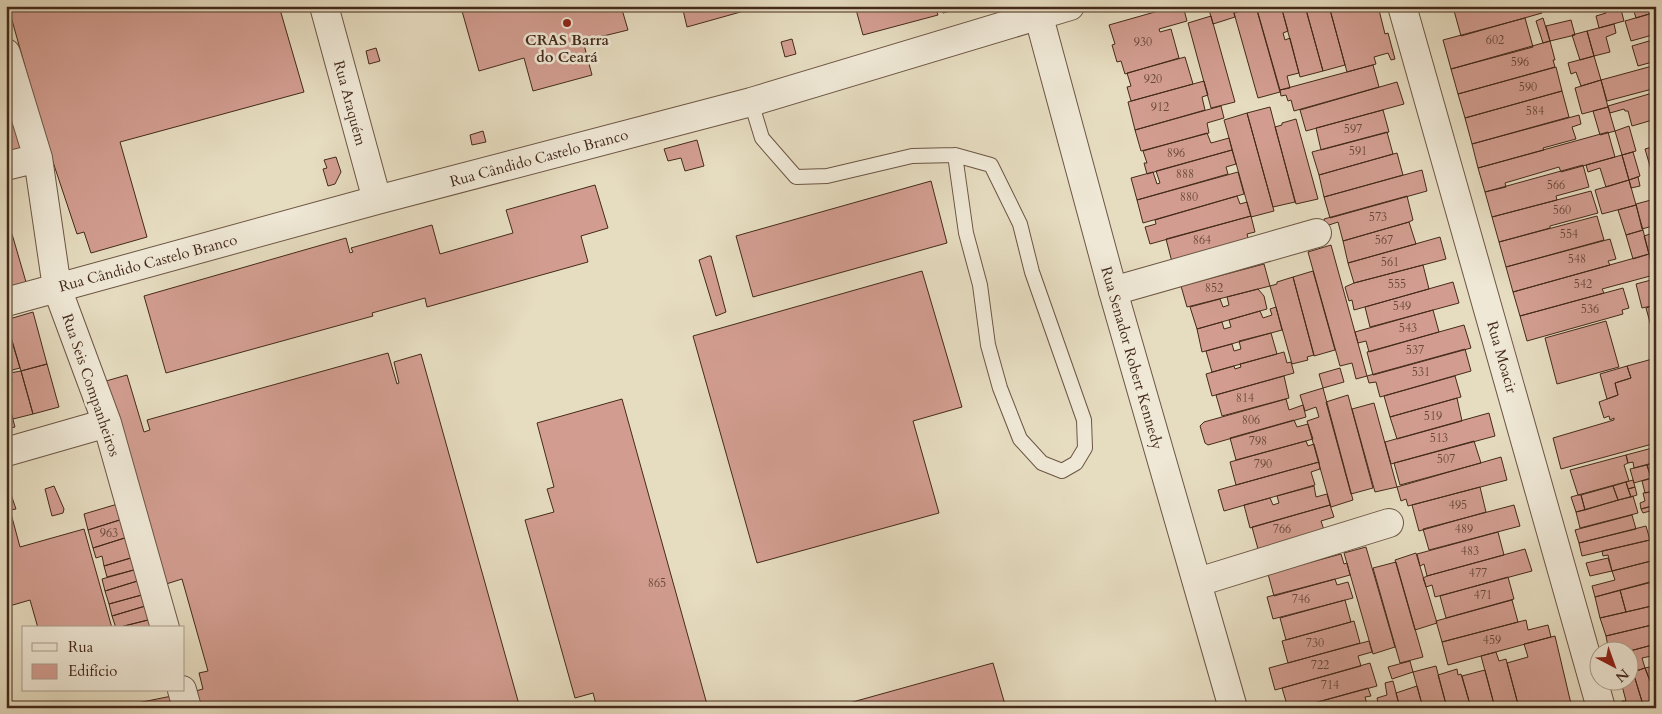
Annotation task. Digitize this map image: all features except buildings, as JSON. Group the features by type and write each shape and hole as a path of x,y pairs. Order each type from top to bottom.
{"street":[{"name":"Rua Araquém","path":"324,6 377,200"},
{"name":"Rua Cândido Castelo Branco","path":"6,302 377,200 751,102 1037,11 1070,6"},
{"name":"Rua Moacir","path":"1402,6 1601,708"},
{"name":"Rua Senador Robert Kennedy","path":"1037,11 1113,291 1233,708"},
{"name":"Rua Seis Companheiros","path":"6,53 38,158 57,288 107,423 164,626"},
{"path":"6,166 38,158"},
{"path":"1113,291 1317,233"},
{"path":"6,452 107,423"},
{"path":"1198,582 1389,523"},
{"path":"183,692 187,708"}],"lane":[{"path":"751,102 762,138 796,177 827,176 912,156 954,155 991,165 1020,224 1032,272 1084,420 1084,448 1076,463 1062,471 1042,463 1020,439 1000,388 988,345 980,285 966,233 954,155"}],"place":[{"name":"CRAS Barra do Ceará","path":"567,23"}]}
